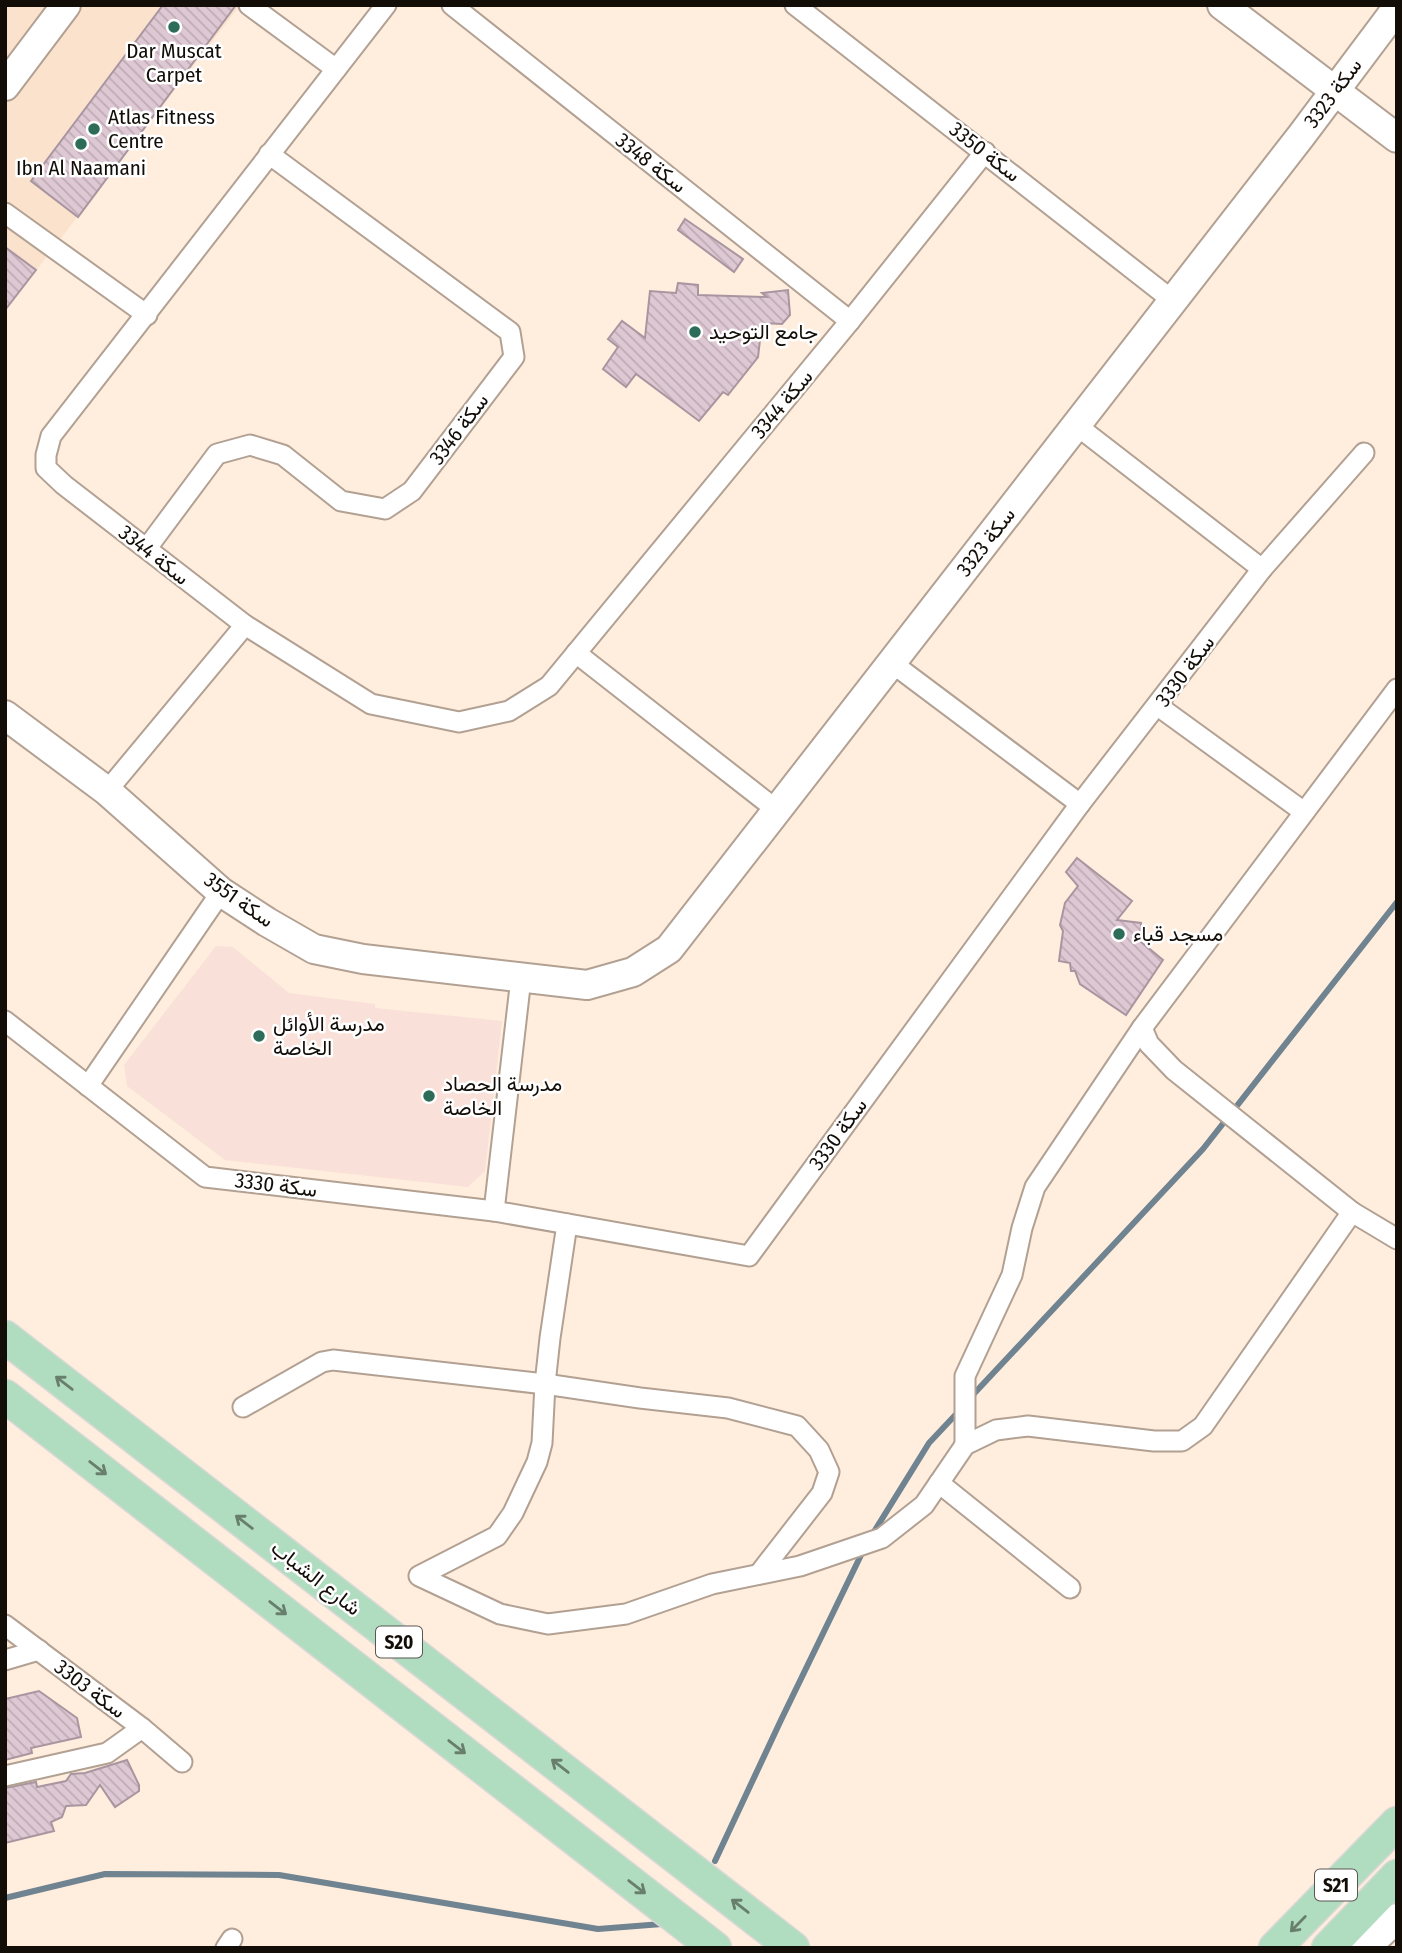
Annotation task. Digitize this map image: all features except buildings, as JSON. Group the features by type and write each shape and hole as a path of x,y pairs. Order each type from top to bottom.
{"main road":[{"name":"شارع الشباب","path":"5,1337 793,1948"},
{"name":"S20","path":"5,1396 715,1948"},
{"name":"S21","path":"1275,1948 1397,1823"},
{"name":"S21","path":"1328,1948 1393,1896"}],"street":[{"path":"5,86 66,5"},
{"path":"249,5 336,69"},
{"path":"5,213 147,315 386,5"},
{"name":"سكة 3348","path":"453,5 850,321"},
{"name":"سكة 3350","path":"795,5 1172,300"},
{"path":"1222,5 1397,138"},
{"name":"سكة 3323","path":"521,978 587,985 633,972 669,949 1397,8"},
{"name":"سكة 3344","path":"147,315 51,436 46,454 46,468 64,485 245,625 371,704 459,722 509,711 549,686 850,321 985,152"},
{"name":"سكة 3346","path":"146,548 217,454 250,445 283,456 341,500 385,509 412,491 514,357 510,332 269,154"},
{"path":"1076,425 1262,569"},
{"name":"سكة 3330","path":"5,1021 205,1177 494,1212 749,1255 1080,804 1262,569 1364,453"},
{"path":"107,792 245,625"},
{"path":"576,653 778,811"},
{"path":"892,663 1080,804"},
{"path":"965,1445 965,1376 1012,1275 1021,1228 1035,1187 1142,1027 1397,689"},
{"path":"1158,706 1304,812"},
{"name":"سكة 3551","path":"5,715 107,792 221,892 314,948 363,959 521,978"},
{"path":"88,1086 221,892"},
{"path":"494,1212 521,978"},
{"path":"1142,1027 1149,1044 1174,1070 1352,1212 1397,1239"},
{"path":"567,1224 545,1384 542,1443 537,1462 513,1513 497,1536 419,1576 500,1614 548,1624 626,1614 712,1584 800,1566 882,1538 924,1505 965,1445 996,1430 1028,1426 1154,1441 1182,1441 1203,1426 1352,1212"},
{"path":"243,1408 322,1362 332,1360 728,1408 797,1426 819,1450 829,1472 822,1493 759,1574"},
{"path":"939,1483 1070,1588"},
{"name":"سكة 3303","path":"5,1625 142,1728 182,1762"},
{"name":"سكة 3303","path":"5,1660 39,1650"},
{"name":"سكة 3303","path":"5,1776 107,1753 142,1728"},
{"path":"1364,1948 1393,1896"}],"shaded area":[{"path":"5,5 240,5 5,311"},
{"name":"مدرسة الأوائل الخاصة","path":"216,946 233,947 289,993 375,1004 375,1008 502,1021 485,1171 468,1187 225,1160 127,1086 124,1065"}],"waterway":[{"path":"969,1399 1203,1149 1397,902"},
{"path":"872,1535 929,1443 960,1410"},
{"path":"715,1861 863,1551"},
{"path":"5,1898 105,1874 279,1875 598,1929 662,1924"}],"place":[{"name":"Dar Muscat Carpet","path":"174,27"},
{"name":"Atlas Fitness Centre","path":"94,129"},
{"name":"Ibn Al Naamani","path":"81,144"},
{"name":"جامع التوحيد","path":"695,332"},
{"name":"مسجد قباء","path":"1119,934"},
{"name":"مدرسة الأوائل الخاصة","path":"259,1036"},
{"name":"مدرسة الحصاد الخاصة","path":"429,1096"}]}
